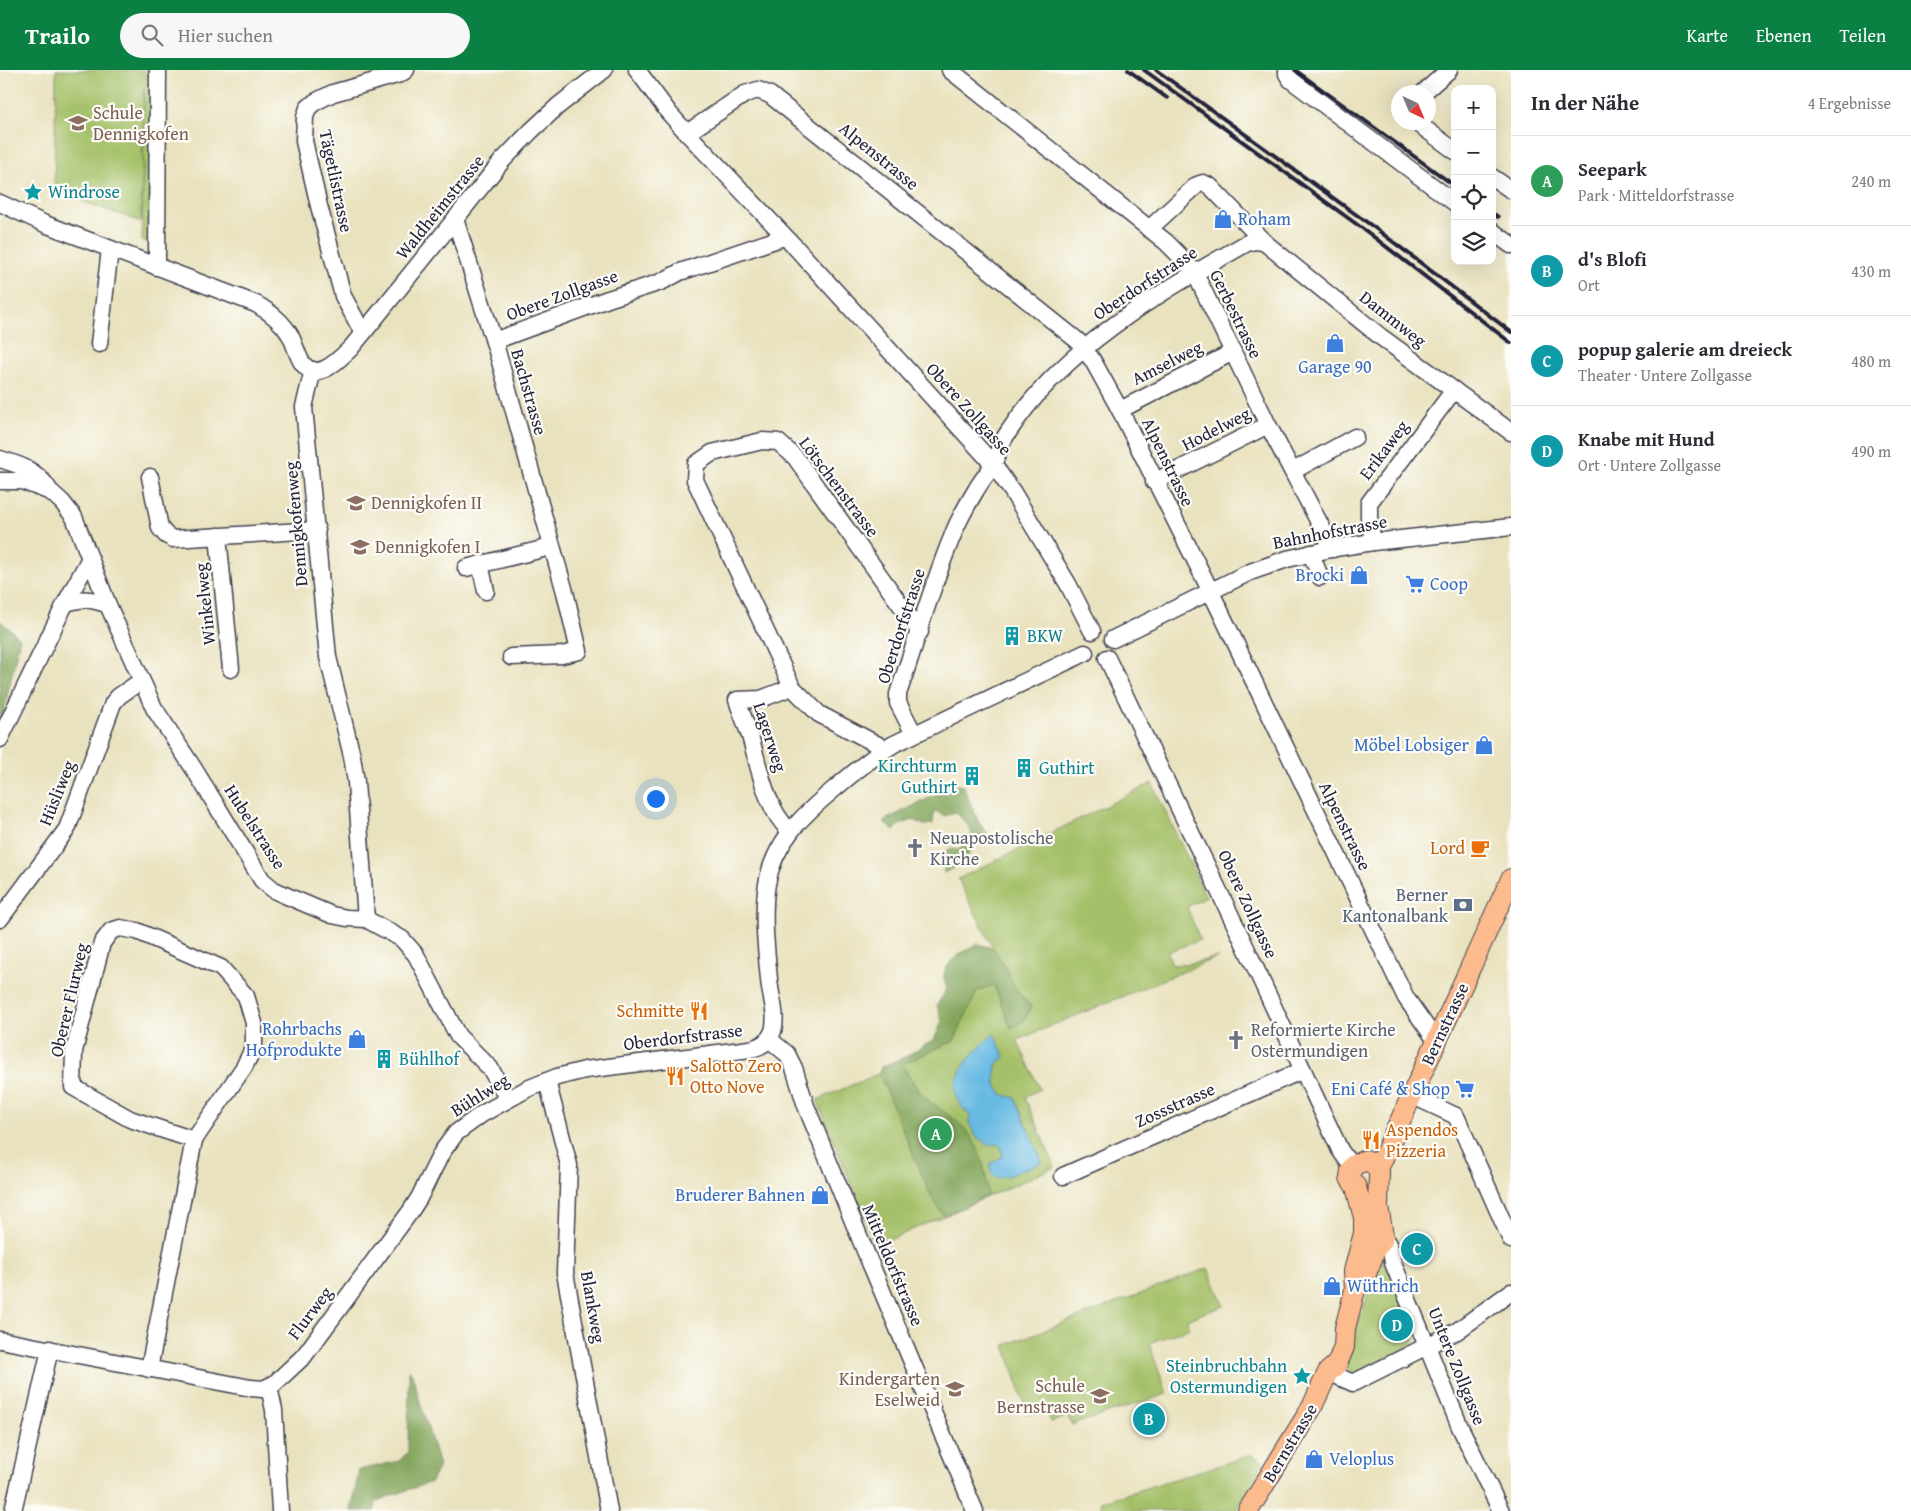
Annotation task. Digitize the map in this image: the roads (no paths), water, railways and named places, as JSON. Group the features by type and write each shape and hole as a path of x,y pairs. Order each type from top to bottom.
{"main road":[{"name":"Bernstrasse","path":"1248,1511 1312,1407 1328,1372 1325,1359 1331,1343 1344,1328 1355,1290 1366,1274 1374,1239 1378,1206 1378,1175 1412,1096 1510,884"},
{"path":"1352,1167 1360,1161 1366,1160 1372,1162 1378,1175 1374,1187 1368,1190 1356,1187"},
{"name":"Bernstrasse","path":"1352,1167 1350,1178 1356,1187 1374,1239"}],"street":[{"path":"157,267 158,70"},
{"name":"Tägetlistrasse","path":"363,333 343,296 338,278 304,141 305,117 308,108 315,102 333,93 400,74 406,70"},
{"name":"Waldheimstrasse","path":"313,370 324,370 330,367 351,348 502,162 558,106 604,70"},
{"name":"Obere Zollgasse","path":"637,70 686,133 993,464 1012,490 1068,584 1092,631"},
{"name":"Gerbestrasse","path":"950,70 1149,229 1182,258 1195,273 1268,425 1333,549"},
{"path":"1287,70 1291,80 1451,200"},
{"path":"1432,85 1449,70"},
{"name":"Alpenstrasse","path":"686,133 745,94 758,90 764,92 1070,335 1084,349 1093,361 1120,410 1154,482 1210,590 1406,998 1437,1042"},
{"path":"1427,130 1451,148"},
{"path":"1496,180 1511,190"},
{"name":"Dammweg","path":"1149,229 1197,185 1210,186 1257,241 1380,336 1511,432"},
{"path":"0,203 45,224 263,308 285,328 302,362 313,370"},
{"name":"Bachstrasse","path":"455,219 494,341 565,592 579,651 562,655 511,657"},
{"path":"1496,234 1511,245"},
{"name":"Obere Zollgasse","path":"494,341 784,237"},
{"name":"Oberdorfstrasse","path":"547,1081 585,1070 756,1048 769,1039 774,1029 775,1019 769,978 765,916 766,891 776,854 790,830 805,814 843,781 886,749 914,734 897,700 951,537 963,513 993,464 1006,434 1026,408 1064,367 1084,349 1153,299 1195,273 1257,241"},
{"path":"99,344 110,249"},
{"name":"Amselweg","path":"1120,410 1233,352"},
{"name":"Dennigkofenweg","path":"313,370 304,407 328,657 352,756 356,782 366,919"},
{"name":"Erikaweg","path":"1374,542 1369,517 1369,502 1454,390"},
{"name":"Hodelweg","path":"1154,482 1268,425"},
{"path":"1292,471 1355,437"},
{"name":"Lötschenstrasse","path":"792,687 695,480 696,464 712,453 762,441 778,442 795,457 920,632"},
{"name":"Hubelstrasse","path":"0,459 19,464 32,471 74,517 108,605 154,708 262,880 274,890 332,915 366,919 392,932 410,947 458,1036 490,1068 508,1099"},
{"name":"Winkelweg","path":"150,477 160,528 173,539 317,530"},
{"name":"Hubelstrasse","path":"0,481 22,481 51,492"},
{"name":"Bahnhofstrasse","path":"1113,639 1258,568 1311,553 1374,542 1511,527"},
{"name":"Winkelweg","path":"218,536 231,668"},
{"path":"486,591 473,566 551,547"},
{"path":"1311,553 1320,577"},
{"path":"0,739 65,604 90,558"},
{"path":"65,604 83,598 108,605"},
{"path":"1102,630 1110,634 1113,639 1114,649 1107,658 1095,660 1084,652 1084,638 1092,631 1102,630"},
{"path":"914,734 1084,652"},
{"name":"Obere Zollgasse","path":"1107,658 1241,937 1340,1150 1352,1167"},
{"name":"Hüsliweg","path":"0,919 67,829 112,703 141,681"},
{"name":"Lagerweg","path":"790,830 780,822 775,811 760,772 750,735 737,700 761,700 792,687 819,714 886,749"},
{"name":"Oberer Flurweg","path":"149,1369 194,1140 244,1067 254,1047 254,1023 246,996 220,968 137,931 120,928 111,932 102,943 74,1051 72,1087 130,1119 194,1140"},
{"name":"Mitteldorfstrasse","path":"769,1039 783,1049 794,1068 806,1106 866,1254 975,1511"},
{"name":"Zossstrasse","path":"1063,1176 1303,1070"},
{"name":"Bühlweg","path":"442,1152 464,1126 508,1099 547,1081"},
{"name":"Blankweg","path":"547,1081 570,1165 566,1273 609,1511"},
{"path":"1412,1096 1456,1116 1511,1240"},
{"name":"Flurweg","path":"269,1387 279,1381 304,1356 410,1212 442,1152"},
{"name":"Untere Zollgasse","path":"1374,1239 1392,1261 1460,1427 1503,1504"},
{"path":"1328,1372 1353,1383 1457,1331 1511,1292"},
{"path":"0,1340 251,1388 269,1387 274,1410 280,1511"},
{"path":"13,1511 50,1349"}],"water":[{"path":"994,1034 1005,1057 996,1065 997,1087 1003,1094 1014,1097 1016,1100 1042,1162 1008,1176 996,1178 991,1173 990,1164 1003,1156 1000,1144 989,1145 976,1136 969,1123 971,1116 961,1105 956,1094 956,1083 960,1072 975,1052"}],"railway":[{"path":"1128,70 1167,98"},
{"path":"1144,70 1366,231 1511,343"},
{"path":"1156,70 1379,231 1511,332"},
{"path":"1295,70 1451,183"}],"place":[{"name":"Schule Dennigkofen","path":"78,123"},
{"name":"Windrose","path":"33,192"},
{"name":"Roham","path":"1223,219"},
{"name":"Garage 90","path":"1335,343"},
{"name":"Dennigkofen II","path":"356,503"},
{"name":"Dennigkofen I","path":"360,547"},
{"name":"Brocki","path":"1359,575"},
{"name":"Coop","path":"1415,584"},
{"name":"BKW","path":"1012,636"},
{"name":"Möbel Lobsiger","path":"1484,745"},
{"name":"Guthirt","path":"1024,768"},
{"name":"Kirchturm Guthirt","path":"972,776"},
{"name":"Neuapostolische Kirche","path":"915,848"},
{"name":"Lord","path":"1480,848"},
{"name":"Berner Kantonalbank","path":"1463,905"},
{"name":"Schmitte","path":"699,1011"},
{"name":"Rohrbachs Hofprodukte","path":"357,1039"},
{"name":"Reformierte Kirche Ostermundigen","path":"1236,1040"},
{"name":"Bühlhof","path":"384,1059"},
{"name":"Salotto Zero Otto Nove","path":"675,1076"},
{"name":"Eni Café & Shop","path":"1465,1089"},
{"name":"Seepark","path":"936,1134"},
{"name":"Aspendos Pizzeria","path":"1371,1140"},
{"name":"Bruderer Bahnen","path":"820,1195"},
{"name":"popup galerie am dreieck","path":"1417,1249"},
{"name":"Wüthrich","path":"1332,1286"},
{"name":"Knabe mit Hund","path":"1397,1325"},
{"name":"Steinbruchbahn Ostermundigen","path":"1302,1376"},
{"name":"Kindergarten Eselweid","path":"955,1389"},
{"name":"Schule Bernstrasse","path":"1100,1396"},
{"name":"d's Blofi","path":"1149,1419"},
{"name":"Veloplus","path":"1314,1459"}]}
